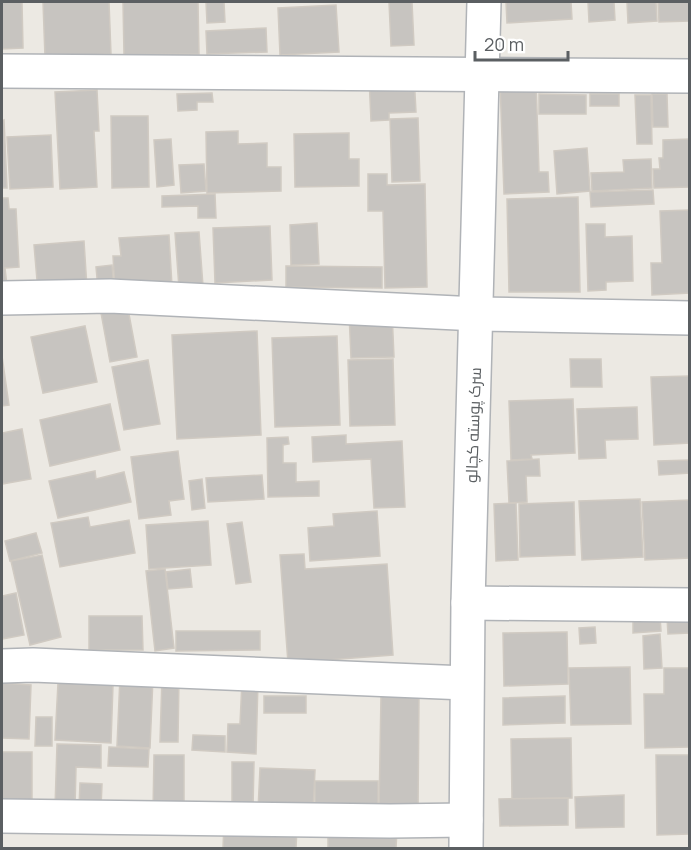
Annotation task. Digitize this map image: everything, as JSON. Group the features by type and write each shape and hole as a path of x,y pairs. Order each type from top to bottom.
{"street":[{"name":"سرک پوسته کچالو","path":"466,834 466,683 484,2"},
{"path":"2,71 690,76"},
{"path":"2,298 110,296 477,314 690,318"},
{"path":"468,603 690,605"},
{"path":"2,666 176,670 466,683"},
{"path":"2,816 390,821 466,834"}],"building":[{"path":"2,2 22,2 23,48 2,49"},
{"path":"43,2 109,2 111,54 45,57"},
{"path":"123,2 198,2 199,54 124,55"},
{"path":"206,2 224,2 225,22 207,23"},
{"path":"389,2 412,2 414,45 391,46"},
{"path":"506,2 571,2 572,19 507,23"},
{"path":"588,2 614,2 615,20 589,22"},
{"path":"627,2 656,2 657,21 628,23"},
{"path":"658,2 690,2 690,21 659,22"},
{"path":"336,5 339,52 280,55 278,8"},
{"path":"266,28 267,52 207,54 206,31"},
{"path":"414,75 416,112 389,113 389,120 371,121 369,77"},
{"path":"536,81 539,172 548,172 549,192 504,194 500,82"},
{"path":"97,90 99,131 94,131 97,187 60,189 55,92"},
{"path":"212,93 213,102 197,102 197,110 178,111 177,94"},
{"path":"539,94 586,95 586,114 539,114"},
{"path":"590,94 619,94 619,106 590,106"},
{"path":"652,94 667,94 668,127 653,127"},
{"path":"635,95 651,95 652,144 637,144"},
{"path":"111,116 148,116 149,187 112,188"},
{"path":"418,118 420,181 392,182 390,119"},
{"path":"4,120 7,188 2,188 2,121"},
{"path":"238,131 238,144 267,143 267,167 281,167 281,191 207,193 206,132"},
{"path":"349,133 349,159 359,159 359,186 295,187 294,134"},
{"path":"51,135 53,187 10,189 7,137"},
{"path":"171,139 174,185 157,187 154,140"},
{"path":"690,139 690,187 654,188 653,169 660,169 659,158 663,158 663,140"},
{"path":"587,148 590,191 557,194 554,151"},
{"path":"651,159 652,188 592,191 591,173 624,172 623,160"},
{"path":"204,164 206,191 181,193 179,165"},
{"path":"368,174 387,174 387,185 425,184 427,287 385,288 383,211 368,211"},
{"path":"653,190 654,204 591,207 590,192"},
{"path":"215,194 216,218 198,218 198,206 162,207 162,196"},
{"path":"578,197 580,292 509,292 507,199"},
{"path":"2,198 8,198 9,209 16,209 19,267 5,268 7,286 2,286"},
{"path":"690,210 690,293 652,295 651,263 662,263 660,211"},
{"path":"317,223 319,264 291,265 290,225"},
{"path":"586,224 605,224 605,237 632,236 633,281 606,282 606,290 588,291"},
{"path":"270,226 272,280 215,283 213,228"},
{"path":"199,232 203,286 179,288 175,233"},
{"path":"169,235 172,286 115,290 113,256 121,256 119,238"},
{"path":"84,241 87,288 38,292 34,245"},
{"path":"112,265 114,288 98,289 96,267"},
{"path":"286,266 382,267 382,288 286,287"},
{"path":"128,309 137,357 110,362 101,313"},
{"path":"392,312 394,357 351,358 349,313"},
{"path":"85,326 97,382 43,393 31,337"},
{"path":"257,331 261,435 177,439 172,335"},
{"path":"337,336 340,425 275,427 272,338"},
{"path":"2,356 9,405 2,406"},
{"path":"393,359 395,425 350,426 348,360"},
{"path":"570,359 601,359 602,387 571,387"},
{"path":"148,360 160,424 124,430 112,367"},
{"path":"690,376 690,443 654,445 651,377"},
{"path":"573,399 575,453 531,455 532,459 511,460 509,401"},
{"path":"110,404 120,450 50,466 40,420"},
{"path":"637,407 638,439 605,440 606,458 579,459 577,409"},
{"path":"22,429 31,479 2,484 2,433"},
{"path":"346,435 346,444 402,441 405,507 374,508 371,459 313,462 312,437"},
{"path":"288,437 289,444 283,445 283,463 296,463 296,482 319,481 319,496 268,497 267,438"},
{"path":"178,451 184,499 169,501 171,515 139,519 131,457"},
{"path":"539,459 540,476 526,476 527,502 509,503 507,461"},
{"path":"690,460 690,473 659,475 658,461"},
{"path":"95,471 96,479 124,472 131,502 58,518 49,481"},
{"path":"262,475 264,499 208,502 206,478"},
{"path":"202,479 205,508 192,510 189,481"},
{"path":"640,499 643,557 582,560 579,501"},
{"path":"690,500 690,558 645,560 642,502"},
{"path":"574,502 575,555 520,557 519,504"},
{"path":"516,503 518,560 496,561 494,504"},
{"path":"377,511 380,556 310,561 308,528 334,526 333,514"},
{"path":"88,517 90,527 129,520 135,553 60,567 51,523"},
{"path":"208,521 211,565 149,569 146,525"},
{"path":"242,522 251,582 236,584 227,524"},
{"path":"36,533 42,553 10,561 5,541"},
{"path":"304,554 305,569 387,564 393,655 288,663 280,555"},
{"path":"42,555 61,637 30,645 11,561"},
{"path":"165,569 174,648 155,651 146,571"},
{"path":"190,569 192,587 168,589 166,572"},
{"path":"16,593 24,635 2,639 2,596"},
{"path":"690,613 690,633 668,634 667,618"},
{"path":"89,616 142,616 143,650 89,650"},
{"path":"660,616 661,631 633,633 633,618"},
{"path":"595,627 596,643 580,644 579,628"},
{"path":"176,631 260,631 260,650 176,651"},
{"path":"567,632 568,684 504,686 503,633"},
{"path":"660,634 662,668 644,669 643,636"},
{"path":"630,667 631,724 571,725 569,668"},
{"path":"664,668 690,668 690,747 645,748 644,694 664,694"},
{"path":"120,677 153,678 150,748 117,746"},
{"path":"162,677 179,678 178,742 160,742"},
{"path":"242,681 258,682 256,754 227,752 228,724 240,724"},
{"path":"2,683 31,685 29,739 2,738"},
{"path":"58,683 113,685 111,743 55,740"},
{"path":"381,695 419,696 418,812 379,811"},
{"path":"264,696 306,696 306,713 264,713"},
{"path":"565,696 565,723 503,725 503,698"},
{"path":"36,717 52,717 52,746 35,746"},
{"path":"193,735 225,736 225,752 192,750"},
{"path":"571,738 572,798 512,799 511,739"},
{"path":"57,744 101,745 101,768 76,767 75,808 55,808"},
{"path":"109,747 149,749 148,767 108,766"},
{"path":"2,752 32,752 32,808 2,808"},
{"path":"154,755 184,755 184,812 153,812"},
{"path":"656,755 690,755 690,834 657,835"},
{"path":"232,762 254,762 253,809 232,809"},
{"path":"260,768 315,770 313,812 258,810"},
{"path":"315,781 378,781 378,813 315,813"},
{"path":"80,783 102,784 101,808 79,807"},
{"path":"624,795 624,827 576,828 575,797"},
{"path":"568,798 568,825 500,826 499,799"},
{"path":"224,824 297,827 296,848 223,848"},
{"path":"328,827 397,830 396,848 328,848"}]}
